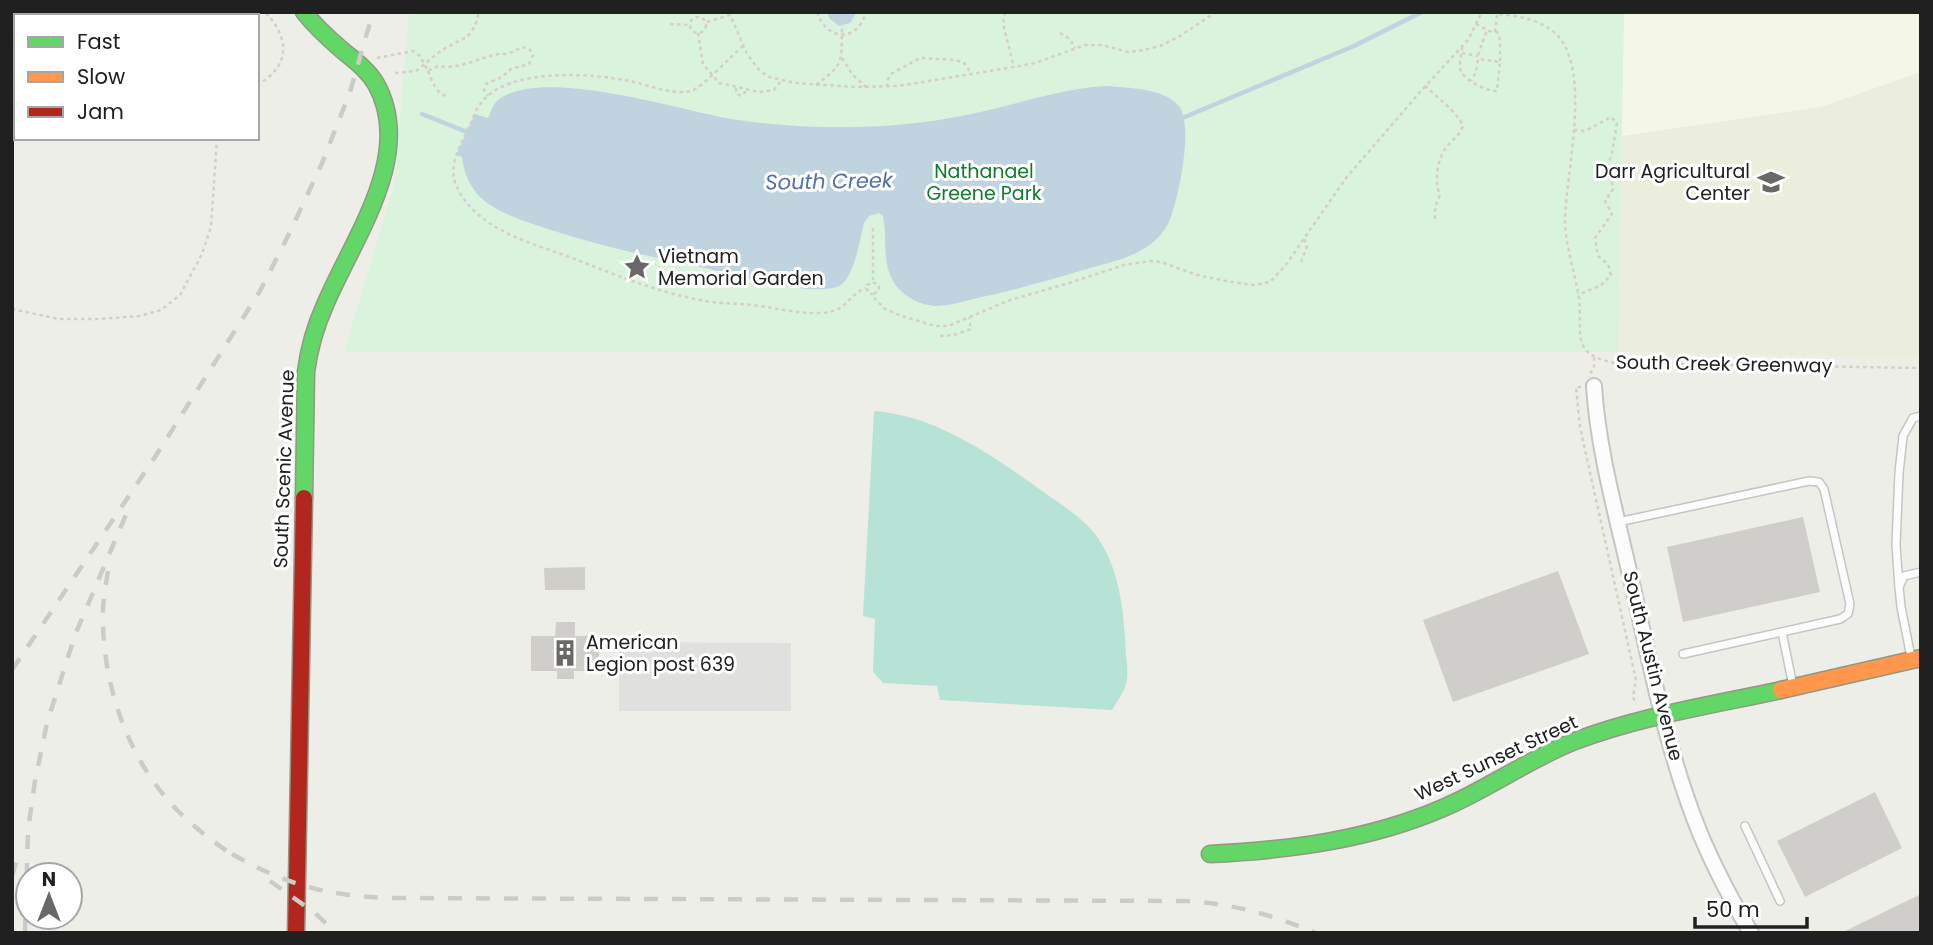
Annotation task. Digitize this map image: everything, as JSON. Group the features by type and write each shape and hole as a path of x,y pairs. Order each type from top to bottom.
{"main road":[{"name":"South Scenic Avenue","path":"296,933 305,385 308,358 328,295 383,174 389,132 387,112 377,85 358,62 324,34 304,12"},
{"name":"West Sunset Street","path":"1210,854 1310,847 1372,834 1441,809 1577,740 1641,721 1916,659"}],"street":[{"name":"South Austin Avenue","path":"1594,386 1599,431 1662,716 1694,818 1734,906 1751,933"}],"lane":[{"path":"1916,659 1901,607 1896,545 1903,436 1913,418 1921,416"},
{"path":"1618,522 1809,481 1819,482 1824,489 1850,604 1848,614 1840,619 1683,654"},
{"path":"1899,587 1904,576 1921,572"},
{"path":"1782,632 1793,687"},
{"path":"1745,826 1780,901"}],"path":[{"path":"259,83 277,68 285,51 272,20 265,12"},
{"path":"395,73 416,71 442,50 468,36 475,26 479,12"},
{"path":"817,12 828,30 842,34 854,32 859,28 866,12"},
{"path":"1005,12 1003,24 1014,67"},
{"path":"706,22 729,14 747,54 760,71 781,81 866,88 1035,63 1074,48 1094,44 1128,51 1144,50 1180,36 1216,12"},
{"path":"866,288 885,309 935,326 948,327 1010,300 1124,265 1150,261 1161,262 1197,275 1254,285 1270,282 1277,276 1346,177 1468,40 1482,12"},
{"name":"South Creek Greenway","path":"1493,12 1538,23 1549,29 1564,44 1572,63 1574,131 1565,219 1584,349 1601,360 1615,363 1921,368"},
{"path":"1495,32 1497,15"},
{"path":"690,25 692,20 700,17 706,22"},
{"path":"698,33 704,30 706,22"},
{"path":"670,24 690,25"},
{"path":"1462,47 1459,69 1463,75 1492,91 1497,91 1500,40 1497,33 1476,24"},
{"path":"690,25 693,31 698,33"},
{"path":"816,85 839,66 842,58 842,28"},
{"path":"1471,81 1488,30"},
{"path":"698,33 703,64 719,83 747,90 771,92 781,81"},
{"path":"1060,33 1070,39 1074,48"},
{"path":"743,46 694,90 661,89 597,76 535,77 511,83 482,101 456,155 456,185 472,208 519,239 656,290 707,302 824,313 843,307 873,282"},
{"path":"428,71 438,66 476,62 498,54 508,54 521,47 529,48 533,55 529,64 511,69 502,77 486,84 484,90 488,96"},
{"path":"374,59 413,51 420,57 433,84 446,96"},
{"path":"1462,53 1500,62"},
{"path":"842,58 852,74 866,88"},
{"path":"887,87 891,74 920,58 963,62 970,74"},
{"path":"1426,86 1447,108 1459,116 1463,125 1460,135 1444,150 1437,174 1440,195 1435,207 1435,220"},
{"path":"736,88 736,93 741,96 747,90"},
{"path":"1574,131 1585,131 1611,117 1617,122 1605,174 1611,180 1613,189 1605,201 1612,214 1595,238 1598,256 1608,264 1611,275 1601,285 1578,295"},
{"path":"12,309 59,319 140,316 161,310 180,295 202,254 211,227 217,140"},
{"path":"873,228 873,282"},
{"path":"1301,262 1307,246 1303,239"},
{"path":"873,282 879,286 879,290 874,294"},
{"path":"940,336 954,335 971,329 969,318"},
{"path":"1594,386 1576,387 1577,413 1636,680 1633,696 1641,721"}],"shaded area":[{"name":"Darr Agricultural Center","path":"1624,12 1921,12 1921,357 1618,352"},
{"name":"Darr Agricultural Center","path":"1921,72 1921,358 1618,352 1622,136 1821,107"},
{"path":"619,642 791,643 791,711 619,711"}],"green space":[{"path":"12,12 220,12 14,14 12,36"},
{"name":"Nathanael Greene Park","path":"409,12 1624,12 1618,352 344,352 394,185"},
{"path":"874,411 921,421 965,440 1066,508 1098,538 1112,565 1120,594 1124,625 1127,680 1112,710 940,700 937,686 883,683 873,672 875,619 863,616"}],"water":[{"path":"827,12 857,12 850,23 839,26 830,19"},
{"path":"1107,86 1163,95 1178,105 1183,114 1183,163 1172,214 1164,231 1148,246 1122,259 1017,289 941,306 915,300 902,292 892,280 887,262 883,216 879,213 869,216 864,223 856,258 844,282 826,289 790,287 605,246 518,219 494,208 477,194 470,183 462,157 456,155 475,114 488,118 498,100 519,90 546,87 614,94 767,124 855,127 942,119 1056,93"}],"building":[{"path":"1803,517 1820,592 1683,622 1667,547"},
{"path":"585,567 585,590 545,590 544,568"},
{"path":"1558,571 1589,654 1453,702 1423,620"},
{"name":"American Legion post 639","path":"556,622 575,622 575,636 599,636 599,671 574,671 574,679 557,679 557,671 531,671 531,636 555,636"},
{"path":"1875,792 1902,848 1805,897 1777,841"},
{"path":"1921,894 1921,933 1841,933"}],"waterway":[{"name":"South Creek","path":"1180,119 1354,46 1422,12"},
{"name":"South Creek","path":"422,114 472,134"}],"railway":[{"path":"12,670 155,457 260,291 323,161 350,92 373,12"},
{"path":"25,933 28,830 47,723 75,635 128,510"},
{"path":"108,571 103,612 105,651 115,701 134,750 162,793 179,812 238,859"},
{"path":"12,876 20,849"},
{"path":"232,854 289,881 325,891 365,897 1187,901 1253,911 1316,933"},
{"path":"270,881 315,913 336,933"}],"traffic: fast":[{"path":"304,12 373,79 386,111 389,139 385,168 376,197 325,305 311,346 306,372 304,498"},
{"path":"1210,854 1329,842 1387,828 1443,808 1558,748 1600,732 1781,690"}],"traffic: slow":[{"path":"1781,690 1921,658"}],"traffic: jam":[{"path":"296,933 304,498"}],"place":[{"name":"Darr Agricultural Center","path":"1771,182"},
{"name":"Vietnam Memorial Garden","path":"637,267"},
{"name":"American Legion post 639","path":"565,653"}]}
